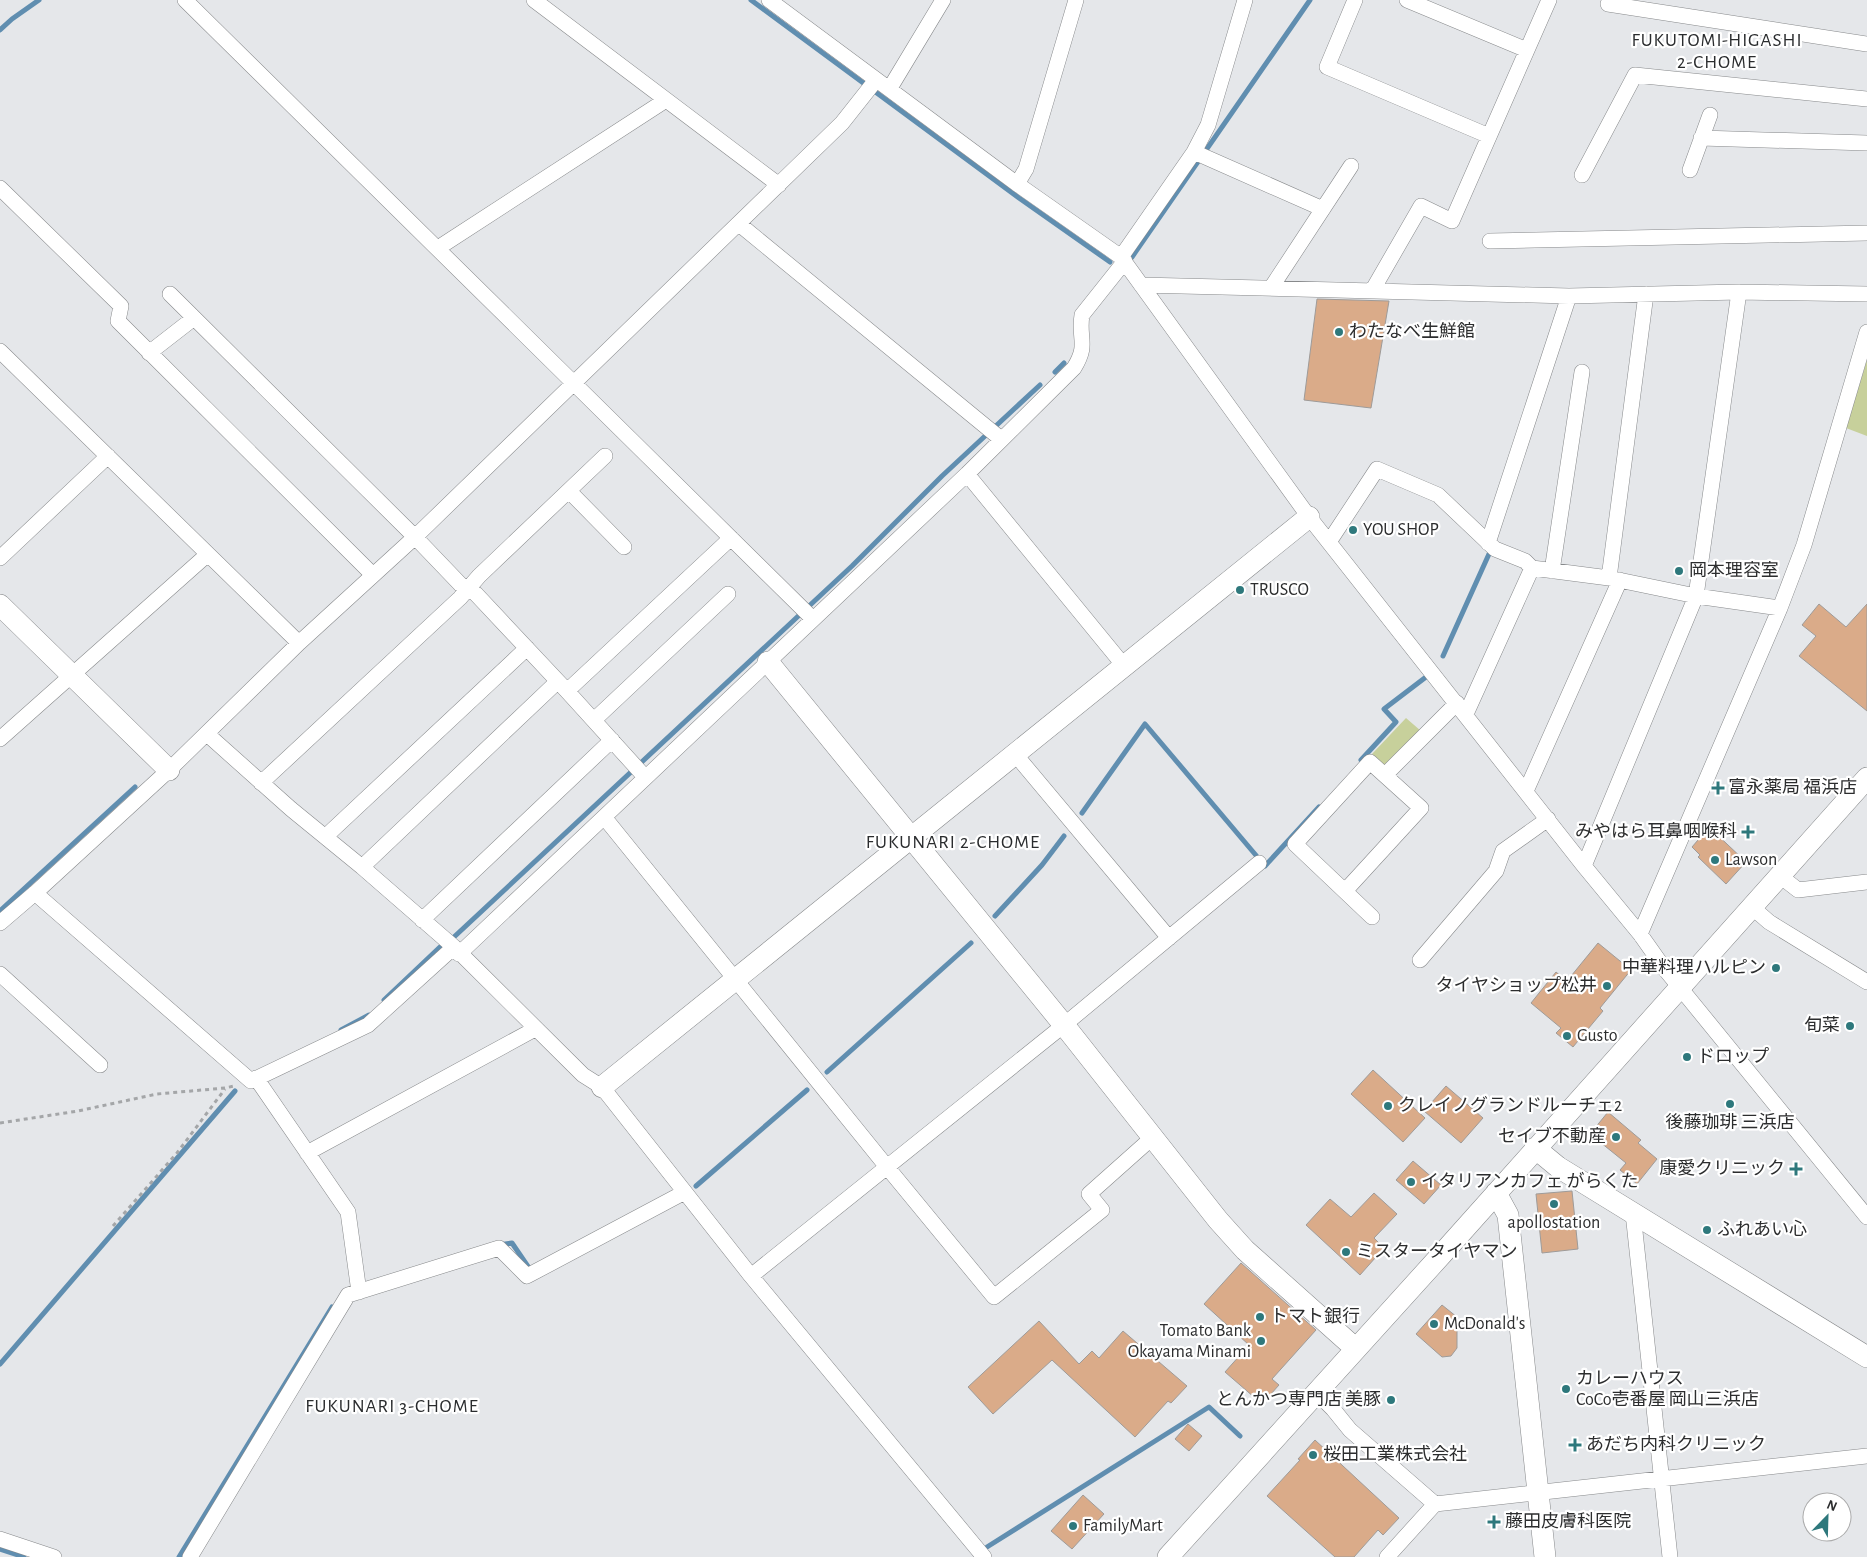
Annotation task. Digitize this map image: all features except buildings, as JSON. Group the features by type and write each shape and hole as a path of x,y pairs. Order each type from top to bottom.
{"street":[{"path":"185,0 807,612"},
{"path":"534,0 779,185"},
{"path":"768,0 789,15 872,86 890,88 1017,184 1123,259 1309,517 1584,866 1640,934 1664,968 1867,1216"},
{"path":"789,15 793,0"},
{"path":"890,88 943,0"},
{"path":"1017,184 1026,169 1076,0"},
{"path":"254,1080 368,1025 456,951 604,817 639,770 768,662 807,612 967,474 995,433 1074,368 1081,357 1083,348 1082,315 1200,155 1244,0"},
{"path":"1355,0 1328,67 1489,136"},
{"path":"1407,0 1527,50"},
{"path":"1372,291 1421,206 1452,222 1549,0"},
{"path":"1608,4 1867,44"},
{"path":"1582,174 1635,75 1867,99"},
{"path":"0,923 36,893 169,770 299,643 415,537 842,123 872,86"},
{"path":"438,248 666,100"},
{"path":"1690,170 1710,114"},
{"path":"1702,138 1867,143"},
{"path":"1200,155 1323,209"},
{"path":"1271,288 1351,166"},
{"path":"0,188 120,306 118,321 373,575"},
{"path":"739,224 995,433"},
{"path":"1490,241 1867,233"},
{"path":"1141,285 1569,296 1739,292 1867,294"},
{"path":"1584,866 1696,596 1739,292"},
{"path":"170,294 460,584 476,594 639,770"},
{"path":"1526,791 1614,579 1646,294"},
{"path":"1488,543 1569,296"},
{"path":"150,353 194,318"},
{"path":"1640,934 1780,608 1804,545 1867,332"},
{"path":"2,357 108,456 299,643"},
{"path":"1552,571 1582,372"},
{"path":"0,558 108,456"},
{"path":"261,783 468,589 479,576 605,456"},
{"path":"1329,542 1377,469 1438,494 1495,549 1525,561 1532,568 1614,579 1696,596 1780,608"},
{"path":"967,474 1125,667"},
{"path":"569,491 624,546"},
{"path":"602,1087 1309,517"},
{"path":"362,868 562,687 731,538"},
{"path":"0,739 208,554"},
{"path":"1385,775 1461,709 1532,568"},
{"path":"594,720 728,594"},
{"path":"0,605 169,770"},
{"path":"325,837 527,648"},
{"path":"768,662 1064,1025 1218,1220 1245,1250 1356,1349"},
{"path":"206,734 422,920 582,1075 602,1087 751,1276 984,1557"},
{"path":"422,920 612,740"},
{"path":"1015,754 1169,938"},
{"path":"1345,891 1421,808 1370,762 1296,844 1372,917"},
{"path":"1168,1557 1753,908 1867,778"},
{"path":"604,817 994,1297 1102,1210 1089,1194 1153,1137"},
{"path":"1420,960 1496,872 1503,851 1548,819"},
{"path":"751,1276 1064,1025 1259,863"},
{"path":"1780,876 1798,890 1867,882"},
{"path":"36,893 254,1080 348,1212 359,1292"},
{"path":"1753,908 1769,922 1867,982"},
{"path":"0,974 100,1065"},
{"path":"307,1153 535,1029"},
{"path":"1535,1148 1558,1167 1867,1358"},
{"path":"190,1557 348,1295 499,1248 527,1276 685,1192"},
{"path":"1496,1193 1508,1215 1545,1557"},
{"path":"1633,1213 1670,1557"},
{"path":"1317,1393 1350,1430 1435,1504"},
{"path":"1387,1557 1435,1504 1867,1456"},
{"path":"0,1539 54,1557"}],"path":[{"path":"0,1123 78,1111 157,1094 225,1088 254,1080"},
{"path":"113,1226 177,1153 225,1088"}],"green space":[{"path":"1867,360 1867,436 1846,428"},
{"path":"1406,718 1421,731 1386,768 1372,754"}],"waterway":[{"path":"0,30 39,0"},
{"path":"751,0 1019,198 1110,262"},
{"path":"1132,257 1310,0"},
{"path":"1055,372 1064,363"},
{"path":"454,937 852,566 942,476 1040,385"},
{"path":"1443,656 1489,554"},
{"path":"1361,760 1396,722 1384,709 1426,677"},
{"path":"1082,813 1145,724 1265,866 1319,807"},
{"path":"0,911 135,787"},
{"path":"995,916 1042,865 1064,836"},
{"path":"827,1072 971,943"},
{"path":"384,1000 440,947"},
{"path":"341,1030 369,1015"},
{"path":"696,1186 807,1090"},
{"path":"0,1364 235,1091"},
{"path":"499,1245 512,1243 529,1268 533,1268"},
{"path":"179,1557 332,1307"},
{"path":"987,1547 1209,1407 1240,1436"},
{"path":"0,1549 24,1557"}],"place":[{"name":"わたなべ生鮮館","path":"1339,332"},
{"name":"YOU SHOP","path":"1353,530"},
{"name":"岡本理容室","path":"1679,571"},
{"name":"TRUSCO","path":"1240,590"},
{"name":"富永薬局 福浜店","path":"1718,788"},
{"name":"みやはら耳鼻咽喉科","path":"1748,832"},
{"name":"Lawson","path":"1715,860"},
{"name":"中華料理ハルピン","path":"1776,968"},
{"name":"タイヤショップ松井","path":"1607,986"},
{"name":"旬菜","path":"1850,1026"},
{"name":"Gusto","path":"1567,1036"},
{"name":"ドロップ","path":"1687,1057"},
{"name":"後藤珈琲 三浜店","path":"1730,1104"},
{"name":"クレイノグランドルーチェ2","path":"1388,1106"},
{"name":"セイブ不動産","path":"1616,1137"},
{"name":"康愛クリニック","path":"1796,1169"},
{"name":"イタリアンカフェ がらくた","path":"1411,1182"},
{"name":"apollostation","path":"1554,1204"},
{"name":"ふれあい心","path":"1707,1230"},
{"name":"ミスタータイヤマン","path":"1346,1252"},
{"name":"トマト銀行","path":"1260,1317"},
{"name":"McDonald's","path":"1434,1324"},
{"name":"Tomato Bank Okayama Minami","path":"1261,1341"},
{"name":"カレーハウス CoCo壱番屋 岡山三浜店","path":"1566,1389"},
{"name":"とんかつ専門店 美豚","path":"1391,1400"},
{"name":"あだち内科クリニック","path":"1575,1445"},
{"name":"桜田工業株式会社","path":"1313,1455"},
{"name":"藤田皮膚科医院","path":"1494,1522"},
{"name":"FamilyMart","path":"1073,1526"}],"district":[{"name":"FUKUTOMI-HIGASHI 2-CHOME","path":"1717,51"},
{"name":"FUKUNARI 2-CHOME","path":"953,842"},
{"name":"FUKUNARI 3-CHOME","path":"392,1406"}]}
